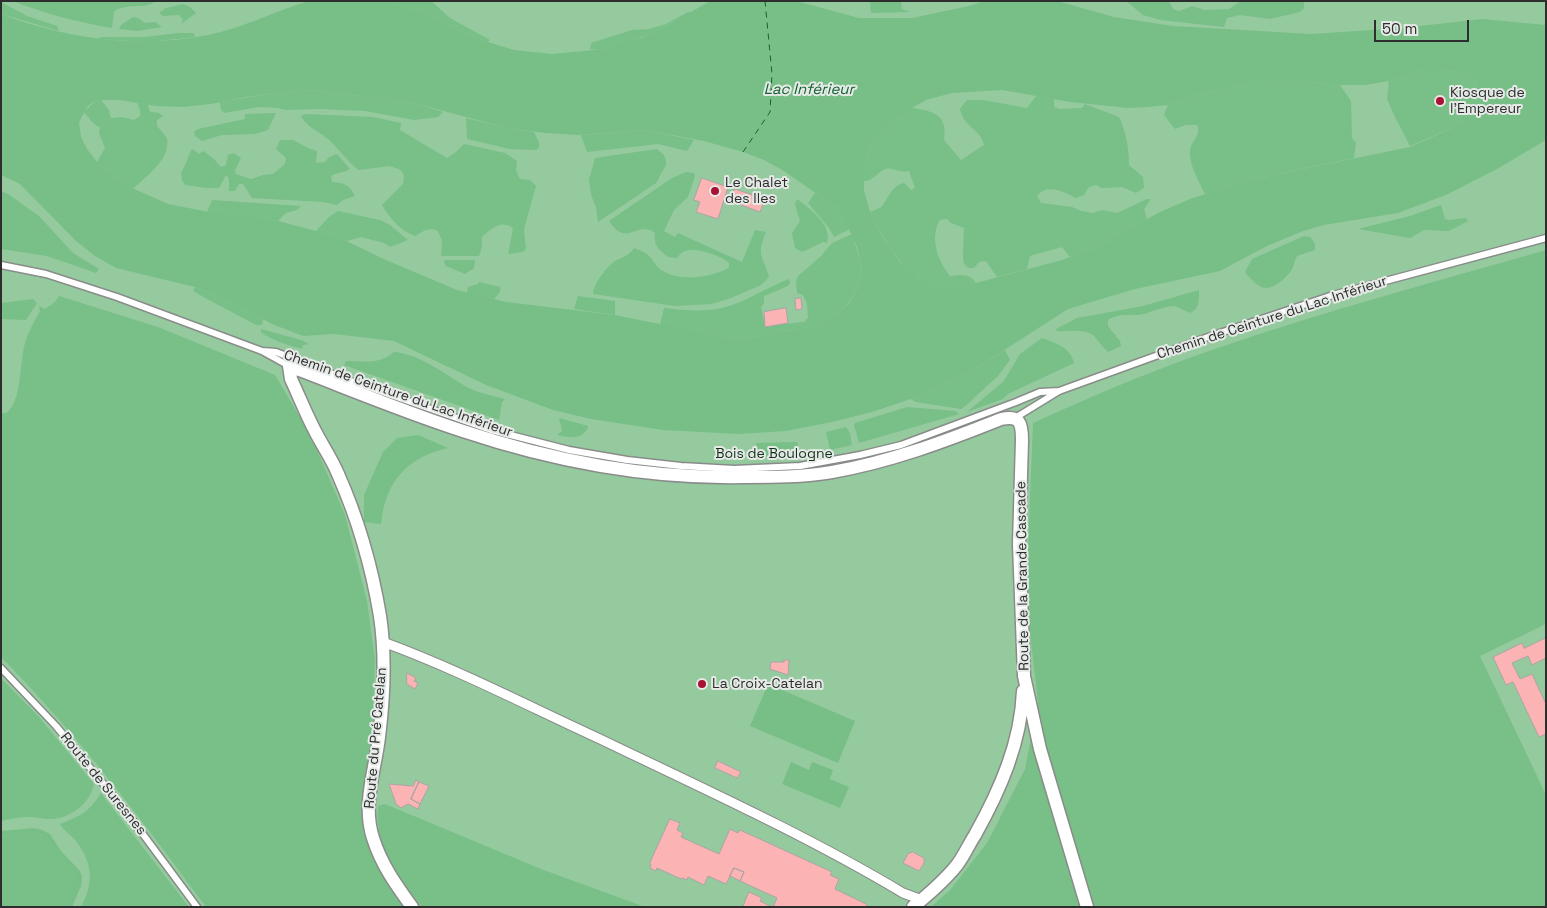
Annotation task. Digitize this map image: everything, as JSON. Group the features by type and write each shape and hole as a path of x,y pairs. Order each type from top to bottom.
{"street":[{"name":"Chemin de Ceinture du Lac Inférieur","path":"290,366 463,432 531,451 592,465 677,476 715,478 796,476 830,473 900,455 1001,419 1015,418"},
{"name":"Route du Pré Catelan","path":"290,366 291,379 338,474 358,530 380,616 384,684 379,738 368,792 370,822 372,838 383,865 412,907"},
{"name":"Route de la Grande Cascade","path":"1015,418 1020,425 1022,440 1019,544 1024,676 1040,748 1087,907"},
{"path":"383,642 412,652 669,772 797,835 903,893 917,903 958,864 997,792 1010,761 1016,739 1021,713 1024,676"}],"lane":[{"name":"Chemin de Ceinture du Lac Inférieur","path":"1015,418 1059,391 1208,337 1333,295 1546,238"},
{"name":"Chemin de Ceinture du Lac Inférieur","path":"1,265 46,274 117,297 262,351 290,366"},
{"name":"Chemin de Ceinture du Lac Inférieur","path":"262,351 276,352 351,381 491,430 569,450 627,460 734,469 800,466 860,456 901,444 1040,392 1059,391"},
{"name":"Route de Suresnes","path":"1,668 56,726 102,782 197,907"}],"green space":[{"name":"Bois de Boulogne","path":"1,1 1546,1 1546,907 1,907"},
{"path":"13,1 154,1 144,6 124,7 114,11 112,28 62,17"},
{"path":"387,1 431,1 450,18 490,40 488,42 467,35 425,13"},
{"path":"870,1 901,1 902,9 910,12 871,13"},
{"path":"1126,1 1169,1 1173,9 1179,11 1192,6 1205,10 1229,9 1241,1 1304,1 1304,8 1300,12 1270,19 1240,15 1227,18 1224,27 1160,20 1143,15"},
{"path":"1,2 27,16 57,26 59,31 1,14"},
{"path":"183,4 190,7 196,13 181,24 183,20 179,15 163,16 159,13 166,8"},
{"path":"688,12 690,13 669,25 640,38 612,48 590,49 591,43 632,30 649,29 666,24"},
{"path":"133,17 145,23 155,22 162,27 137,31 119,29 121,25"},
{"path":"194,33 195,37 148,42 99,39 100,37 145,37"},
{"path":"1424,70 1445,70 1465,73 1476,82 1478,99 1461,124 1410,146 1387,99 1389,81"},
{"path":"1302,81 1340,85 1351,101 1352,138 1356,143 1354,158 1244,181 1205,194 1195,173 1190,156 1191,147 1198,132 1197,125 1185,125 1175,129 1164,115 1168,105 1200,94 1253,82"},
{"path":"313,90 414,103 443,112 438,117 414,120 365,111 286,110 259,107 224,113 221,110 220,102 275,93"},
{"path":"1036,96 1054,99 1054,107 1059,109 1082,108 1085,104 1119,117 1127,140 1129,165 1143,177 1144,188 1136,193 1122,187 1102,188 1096,185 1089,187 1084,195 1076,198 1051,189 1041,192 1037,196 1041,203 1072,207 1092,213 1102,210 1117,213 1147,199 1151,199 1144,209 1147,219 1094,248 1070,257 1062,247 1030,256 1027,269 997,277 986,261 979,262 974,268 965,265 963,257 964,228 951,223 947,219 940,220 935,234 935,242 942,263 950,276 968,276 976,283 950,289 932,287 906,268 899,260 870,212 881,207 896,186 904,183 911,190 915,188 909,171 885,169 864,181 868,149 878,135 912,108 927,111 938,116 944,125 944,140 961,160 984,145 979,134 968,124 962,115 960,109 967,100 983,100 1027,108"},
{"path":"96,100 101,100 109,110 111,118 122,117 134,120 140,116 137,103 148,104 150,112 159,113 163,116 157,120 157,126 167,139 165,153 156,167 133,189 121,183 97,162 105,148 99,133 100,128 84,112"},
{"path":"276,113 268,130 255,134 222,135 202,141 195,136 194,132 198,129 245,119 245,114"},
{"path":"305,114 373,117 401,123 400,130 447,158 464,144 505,153 517,161 516,170 520,179 530,180 536,186 524,229 526,249 522,252 508,254 513,228 504,224 496,226 482,237 482,247 479,256 441,256 442,241 438,231 424,231 416,236 406,232 396,224 382,205 403,184 404,176 401,170 390,166 359,170 328,139 303,120 301,116"},
{"path":"466,118 507,128 534,132 539,142 539,147 536,150 510,149 467,139"},
{"path":"645,130 694,140 687,151 658,144 587,152 581,135"},
{"path":"280,140 293,140 317,151 316,163 325,162 329,157 337,154 350,169 331,176 332,182 346,185 355,196 343,200 337,205 323,202 252,198 243,184 239,184 235,191 229,191 229,179 226,175 219,188 185,185 182,180 181,172 192,149 199,154 203,151 221,167 226,165 228,155 234,153 241,158 235,170 236,174 251,179 273,174 285,164 286,158 276,149"},
{"path":"657,149 664,155 666,165 656,183 598,222 589,180 595,158"},
{"path":"686,172 694,173 695,176 688,197 674,210 664,231 675,237 678,233 742,262 755,230 766,232 761,246 761,255 769,277 761,285 712,304 675,306 593,294 598,281 608,268 615,261 628,255 634,248 647,254 661,270 677,276 704,276 729,268 729,263 725,260 713,254 700,251 688,250 681,253 677,258 668,257 657,247 655,233 642,229 622,233 609,221 672,178"},
{"path":"1,191 39,216 73,253 99,269 96,273 47,256 1,249"},
{"path":"815,193 840,210 850,229 834,237 808,203"},
{"path":"797,199 824,224 828,236 827,243 823,242 802,252 795,248 792,233 800,221 795,204"},
{"path":"212,200 301,206 297,210 286,213 278,221 207,212"},
{"path":"1441,205 1445,219 1466,218 1468,221 1449,231 1424,230 1410,238 1358,229 1410,216"},
{"path":"338,211 380,220 390,225 408,240 390,247 384,243 361,237 347,241 316,231 329,217"},
{"path":"852,234 861,263 862,280 850,301 838,313 820,325 744,339 660,325 664,308 682,310 718,309 742,301 789,279 790,283 788,286 764,296 764,303 761,307 765,326 804,322 808,318 807,303 803,295 797,293 796,281 798,276 821,256 832,243"},
{"path":"1304,236 1310,237 1315,245 1315,250 1297,256 1291,271 1277,284 1264,288 1245,272 1252,259"},
{"path":"1546,250 1546,624 1480,656 1546,795 1546,907 931,907 950,890 987,843 1025,769 1038,702 1026,598 1033,423 1167,366 1253,336 1336,310"},
{"path":"445,260 475,260 474,268 465,274 446,266"},
{"path":"479,282 500,287 500,292 494,299 467,293 468,287"},
{"path":"195,287 219,296 263,319 262,325 256,325 193,291"},
{"path":"1199,290 1197,306 1190,313 1172,306 1140,315 1117,316 1108,320 1108,326 1120,341 1121,346 1108,352 1094,336 1086,332 1057,331 1056,329 1077,318 1143,306"},
{"path":"59,296 158,327 275,375 310,434 345,515 367,601 375,661 373,714 363,831 378,863 403,907 206,907 158,842 82,747 1,657 1,413 6,413 15,401 24,347 40,311 39,306 45,309 55,302"},
{"path":"578,296 615,301 615,315 574,309"},
{"path":"33,299 37,303 26,320 1,319 1,303"},
{"path":"261,329 309,344 303,345 302,349 291,346 270,338 261,332"},
{"path":"1042,338 1057,344 1070,353 1074,363 1008,394 1003,399 967,412 1003,382 1020,354"},
{"path":"1005,350 1010,360 998,376 961,409 916,402 911,399 967,374"},
{"path":"394,352 424,361 471,389 505,399 502,402 499,420 344,365 346,361 377,361"},
{"path":"907,407 955,411 959,414 859,443 855,423"},
{"path":"559,418 588,426 588,428 578,436 557,435 562,431"},
{"path":"846,427 850,433 852,445 830,450 826,432"},
{"path":"418,435 448,448 421,458 401,474 387,496 381,524 364,522 364,495 383,452 397,438"},
{"path":"797,442 801,454 759,457 756,443"},
{"path":"1,678 39,717 94,784 88,798 71,814 56,819 25,817 1,821"},
{"path":"101,793 189,907 81,907 90,881 86,857 76,841 60,824 84,813"},
{"path":"385,804 541,869 645,907 422,907 397,873 384,848 378,821 378,806"},
{"path":"29,833 48,838 76,875 76,884 73,892 64,907 1,907 1,836"}],"water":[{"name":"Lac Inférieur","path":"309,1 387,1 425,13 467,35 488,42 514,50 552,54 605,49 641,38 710,1 796,1 859,18 912,18 984,1 1057,1 1114,17 1173,26 1311,34 1402,28 1482,19 1546,25 1546,140 1497,169 1446,195 1398,213 1324,225 1303,231 1267,246 1220,271 1135,289 1068,309 967,374 911,399 872,412 786,431 738,434 663,430 591,419 553,410 486,385 394,341 334,334 303,336 272,324 219,296 195,287 116,268 95,256 76,241 20,184 1,175 1,14 51,30 77,35 103,39 156,41 182,39 221,32","holes":["1424,70 1445,70 1465,73 1476,82 1478,99 1461,124 1410,147 1244,181 1190,199 1160,212 1094,248 1062,260 961,287 934,288 918,278 899,261 882,236 870,212 864,190 868,149 878,135 912,108 926,100 952,93 1002,90 1070,102 1128,108 1168,105 1200,94 1253,82 1302,81 1340,85 1365,85 1389,81","313,90 414,103 507,128 578,135 645,130 704,141 743,152 764,160 784,171 840,210 857,247 861,263 862,280 850,302 820,325 744,339 714,335 615,315 506,302 457,290 342,239 316,231 278,221 168,204 121,183 97,162 81,137 79,122 88,106 96,100 120,100 156,106 183,107 275,93"]},
{"path":"768,684 855,721 838,763 750,726"},
{"path":"791,762 809,770 812,762 833,770 830,779 849,787 840,808 782,784"},
{"path":"34,828 50,834 61,851 80,871 82,877 81,886 72,907 64,907 73,891 75,873 48,838 29,833 1,836 1,831"}],"building":[{"name":"Kiosque de l'Empereur","path":"1440,95 1445,100 1440,105 1435,100"},
{"path":"702,178 728,187 718,219 696,212 700,202 694,200"},
{"path":"735,189 765,199 760,212 730,201"},
{"path":"801,298 802,309 796,310 795,299"},
{"path":"786,308 788,323 765,327 764,312"},
{"path":"1546,638 1546,658 1532,665 1528,656 1512,663 1520,679 1532,674 1546,704 1546,734 1539,737 1513,682 1506,685 1493,657 1522,643 1524,648"},
{"path":"784,660 789,660 788,675 770,669 771,662 784,662"},
{"path":"407,673 416,678 414,681 418,683 415,689 407,684"},
{"path":"718,761 741,772 737,778 715,768"},
{"path":"416,780 419,782 411,799 420,804 418,809 408,804 401,808 396,804 389,784 413,786"},
{"path":"419,782 429,786 420,804 411,799"},
{"path":"670,819 680,823 677,830 683,833 681,837 719,854 730,829 738,833 740,830 832,872 830,875 839,879 835,889 866,904 868,907 773,907 777,898 740,881 744,872 734,868 726,884 708,876 704,885 688,877 687,880 681,879 657,868 656,871 650,868 650,863"},
{"path":"913,852 924,858 924,863 919,871 903,863 908,854"},
{"path":"734,868 744,872 740,881 730,876"},
{"path":"749,892 762,898 760,901 772,907 743,907"}],"ferry route":[{"path":"743,152 770,112 772,74 765,1"}],"place":[{"name":"Kiosque de l'Empereur","path":"1440,101"},
{"name":"Le Chalet des Iles","path":"715,191"},
{"name":"La Croix-Catelan","path":"702,684"}]}
